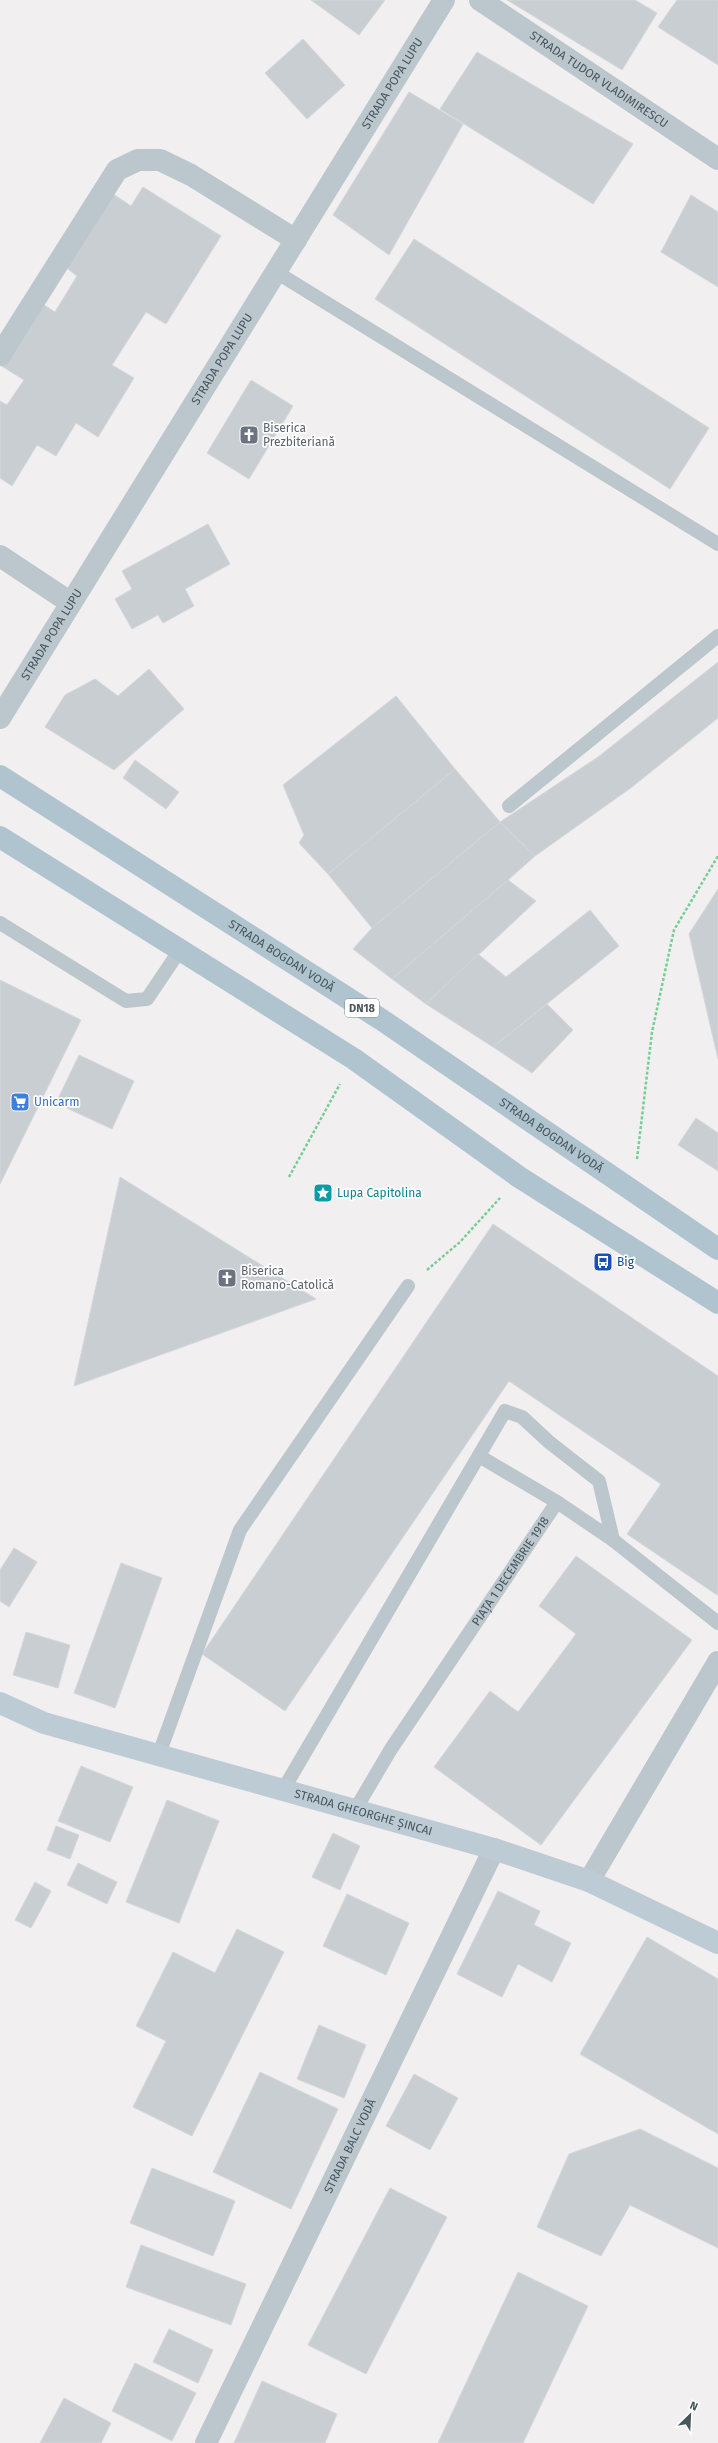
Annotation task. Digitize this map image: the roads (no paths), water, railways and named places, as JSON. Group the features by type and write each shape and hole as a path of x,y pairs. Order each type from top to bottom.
{"main road":[{"name":"STRADA BOGDAN VODĂ","path":"0,776 382,1020 718,1249"},
{"path":"0,837 354,1059 518,1177 718,1303"},
{"name":"STRADA GHEORGHE ȘINCAI","path":"0,1703 44,1723 494,1849 589,1881 718,1943"}],"street":[{"name":"STRADA POPA LUPU","path":"0,718 444,0"},
{"name":"STRADA TUDOR VLADIMIRESCU","path":"480,0 718,158"},
{"path":"0,355 117,170 138,160 160,160 179,169 296,240"},
{"path":"0,556 71,603"},
{"path":"589,1881 718,1662"},
{"name":"STRADA BALC VODĂ","path":"206,2443 494,1849"}],"lane":[{"path":"276,272 718,544"},
{"path":"509,806 718,636"},
{"path":"0,923 126,1001 147,999 180,950"},
{"path":"159,1754 240,1530 408,1286"},
{"path":"282,1790 505,1411 522,1418 549,1442 599,1481 613,1540"},
{"path":"479,1456 557,1502 613,1540 718,1623"},
{"name":"PIAȚA 1 DECEMBRIE 1918","path":"355,1810 391,1749 557,1502"}],"place":[{"name":"Biserica Prezbiteriană","path":"249,435"},
{"name":"Unicarm","path":"20,1102"},
{"name":"Lupa Capitolina","path":"323,1193"},
{"name":"Big","path":"603,1262"},
{"name":"Biserica Romano-Catolică","path":"227,1278"}]}
